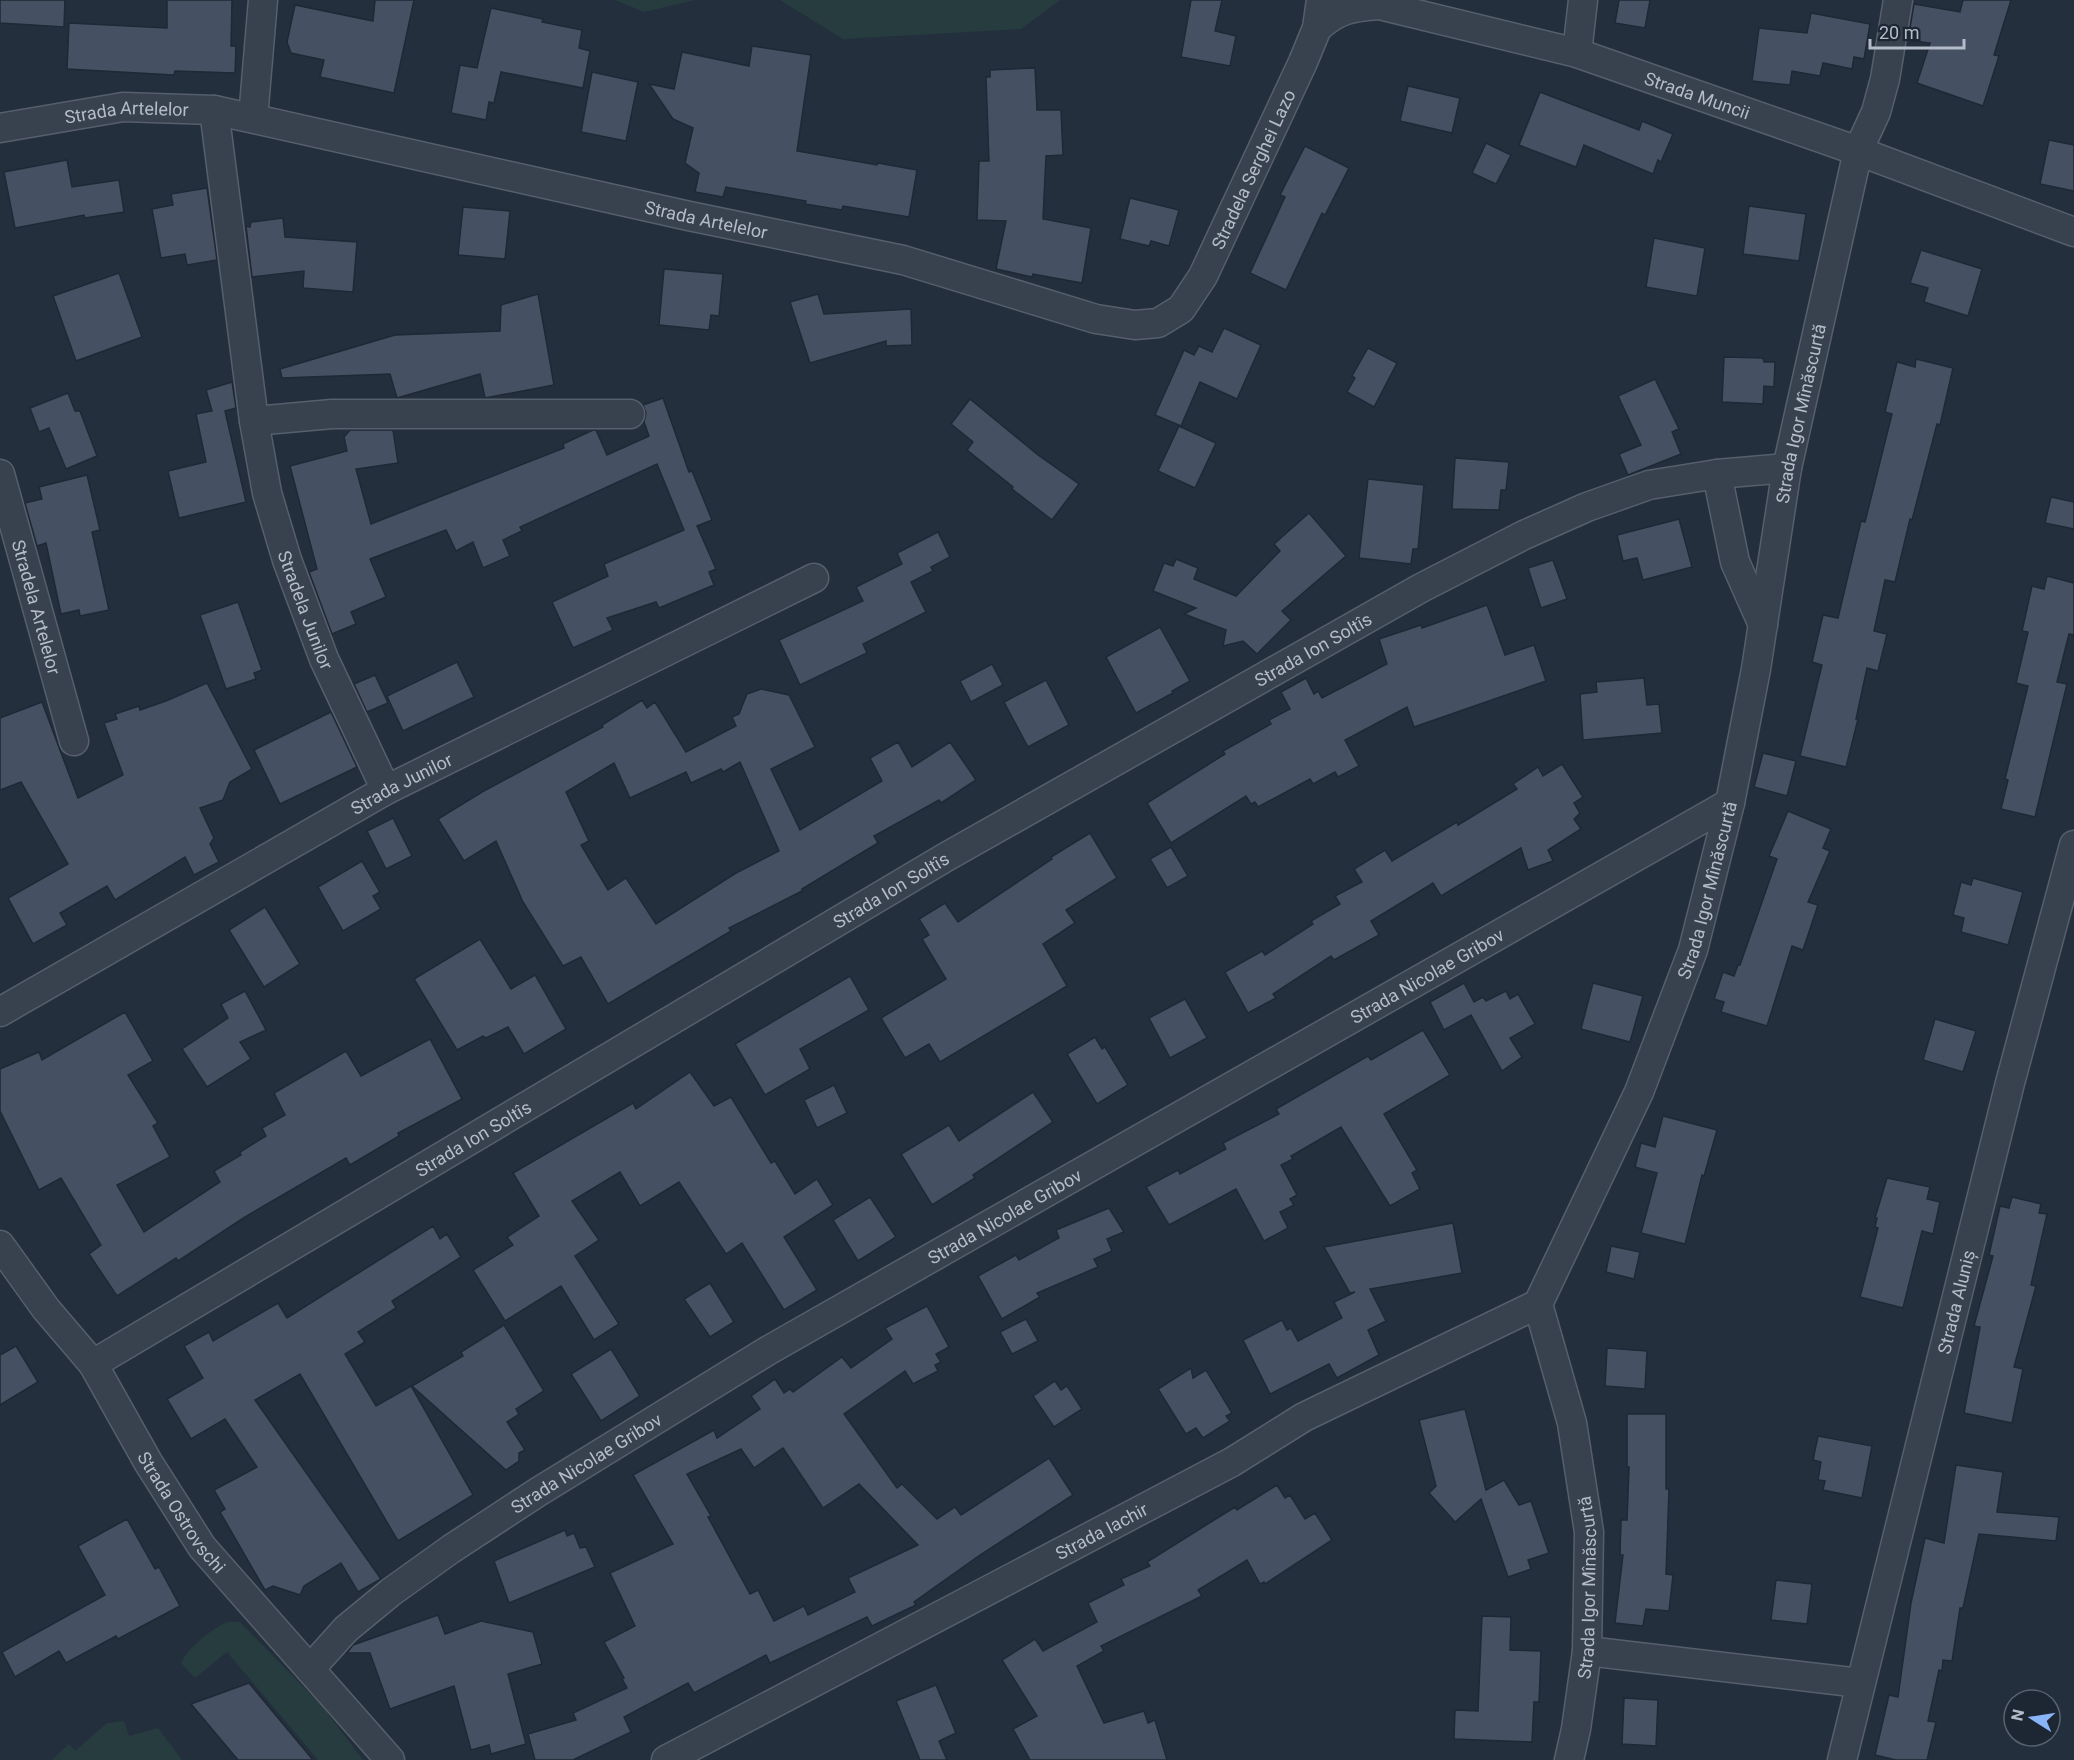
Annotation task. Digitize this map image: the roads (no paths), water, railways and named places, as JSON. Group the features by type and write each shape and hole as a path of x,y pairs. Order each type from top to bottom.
{"street":[{"path":"253,118 263,0"},
{"name":"Stradela Serghei Lazo","path":"1158,323 1181,309 1203,276 1317,28 1321,0"},
{"path":"1577,53 1583,0"},
{"name":"Strada Igor Mînăscurtă","path":"1569,1760 1576,1729 1587,1651 1589,1532 1572,1424 1538,1304 1644,1081 1693,950 1730,803 1756,669 1787,468 1858,151 1876,112 1885,79 1898,0"},
{"name":"Strada Muncii","path":"1317,28 1331,16 1351,7 1379,5 1577,53 1858,151 2074,232"},
{"name":"Strada Artelelor","path":"0,128 123,107 214,110 689,216 903,261 1096,320 1135,325 1158,323"},
{"name":"Stradela Junilor","path":"214,110 254,421 267,493 288,560 324,659 386,790"},
{"path":"254,421 332,414 630,414"},
{"name":"Strada Ion Soltîs","path":"93,1364 946,857 1421,588 1587,507 1649,485 1717,474 1787,468"},
{"name":"Stradela Artelelor","path":"0,474 74,741"},
{"path":"1717,474 1735,562 1763,625"},
{"name":"Strada Junilor","path":"0,1012 386,790 814,578"},
{"name":"Strada Nicolae Gribov","path":"310,1669 346,1629 391,1592 451,1549 548,1486 769,1350 1730,803"},
{"name":"Strada Aluniș","path":"1842,1760 2010,1083 2074,845"},
{"name":"Strada Ostrovschi","path":"0,1245 46,1310 93,1364 148,1462 202,1547 390,1760"},
{"name":"Strada Iachir","path":"666,1760 1232,1462 1304,1417 1538,1304"},
{"path":"1587,1651 1860,1683"}]}
